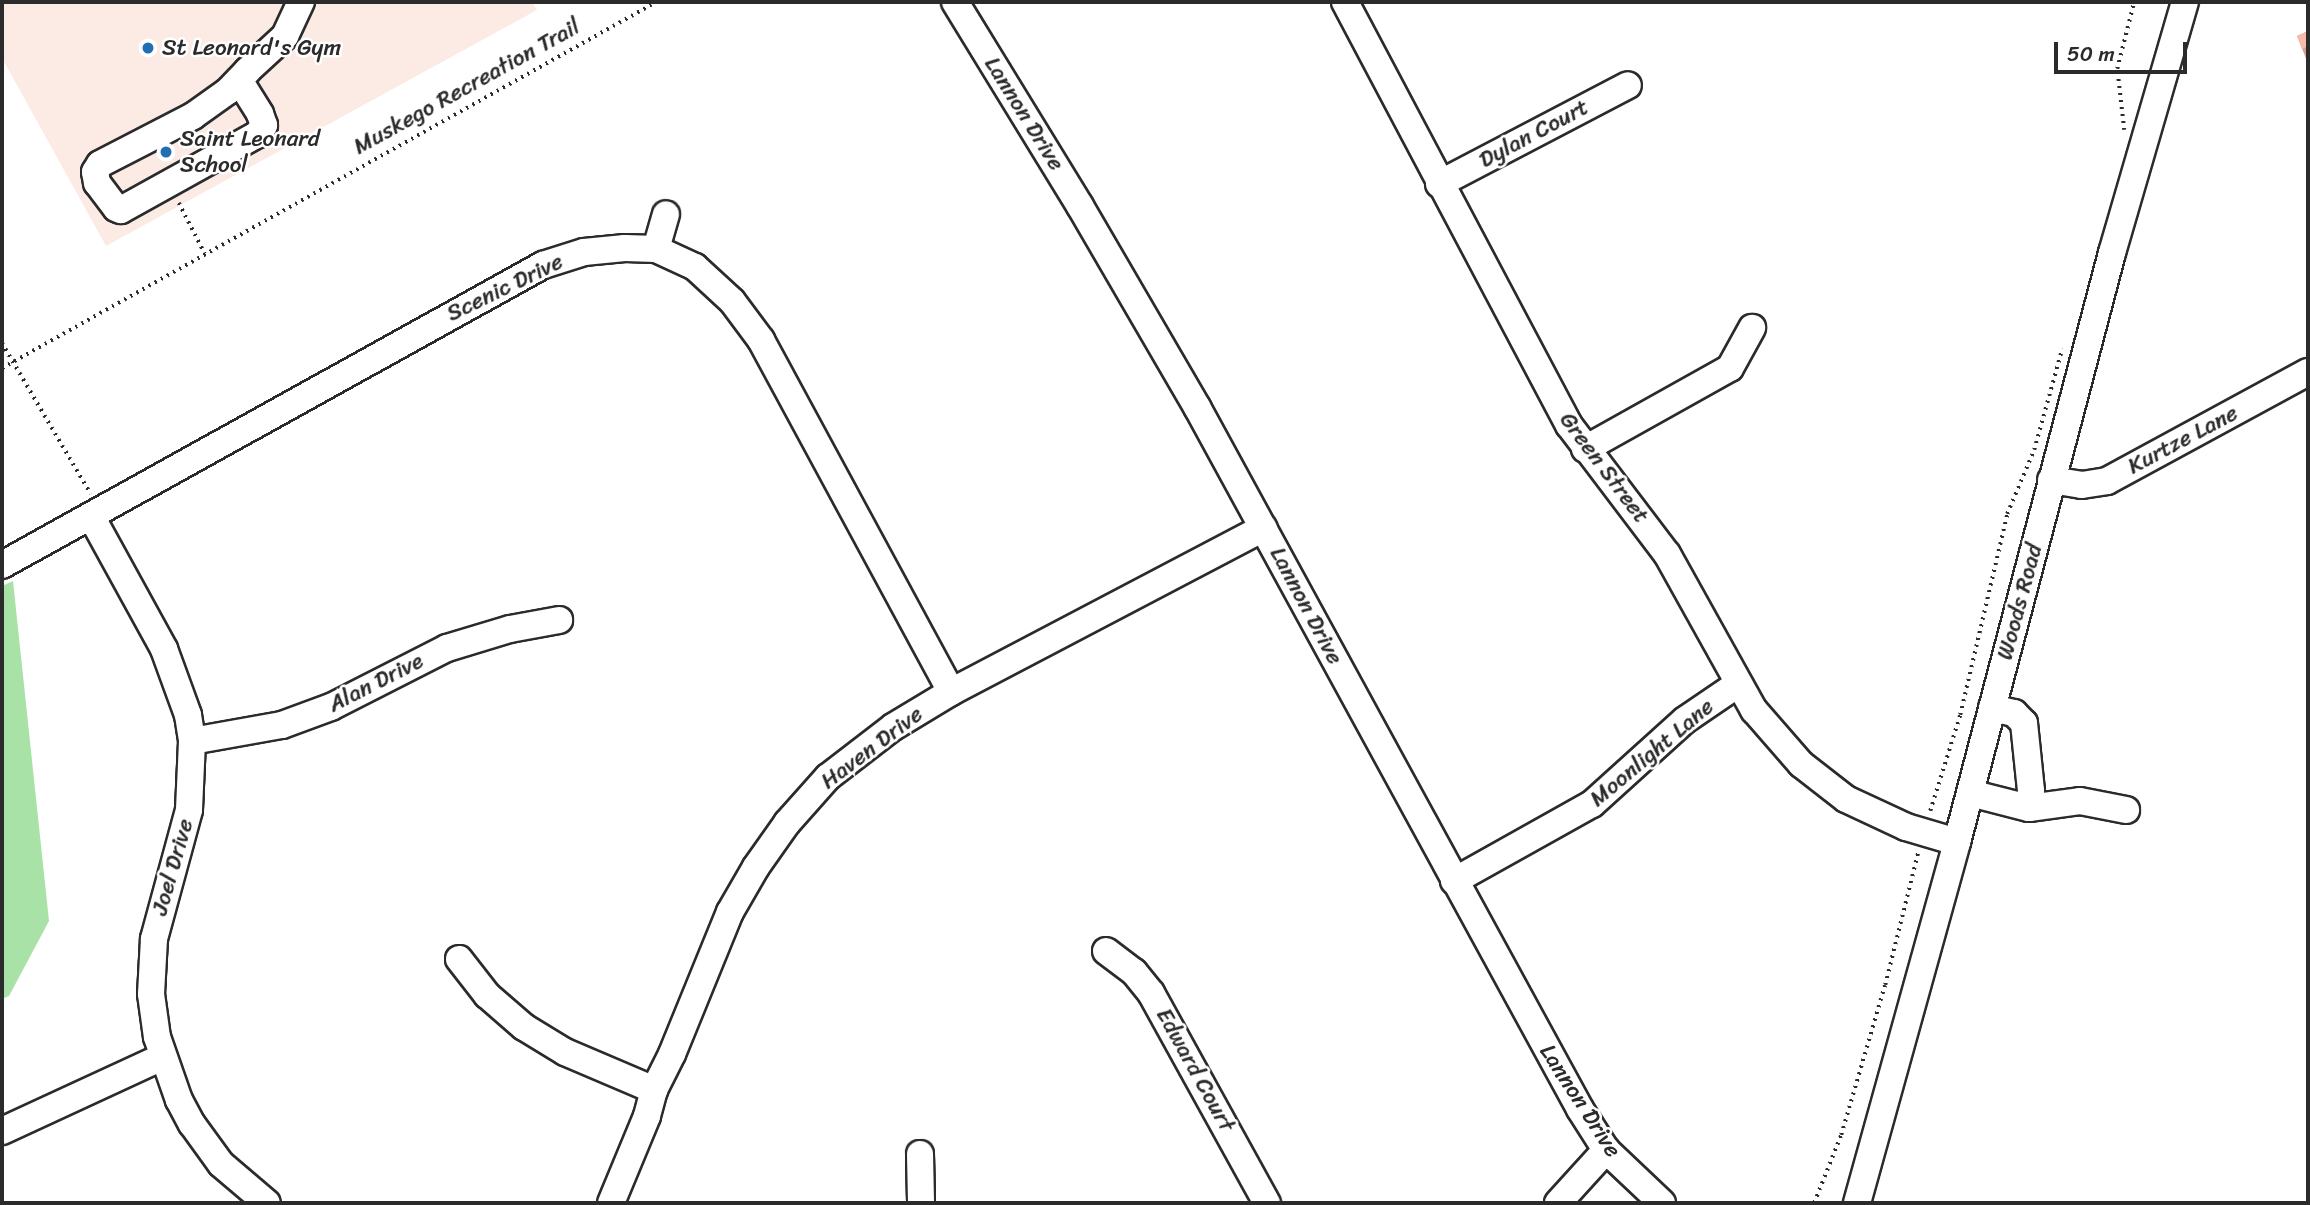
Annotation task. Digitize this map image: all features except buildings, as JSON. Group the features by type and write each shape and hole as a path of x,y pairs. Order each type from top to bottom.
{"street":[{"path":"239,80 264,125 258,134 121,210 108,200 95,172 100,164 192,116 239,80 285,36 301,2"},
{"name":"Lannon Drive","path":"955,2 1080,206 1264,528 1545,1049 1606,1150 1662,1203"},
{"name":"Green Street","path":"1345,2 1525,349 1585,449 1667,554 1738,684 1776,738 1822,783 1873,813 1957,842"},
{"name":"Woods Road","path":"1857,1203 1957,842 2051,480 2185,2"},
{"name":"Dylan Court","path":"1439,184 1628,85"},
{"path":"656,249 666,214"},
{"name":"Scenic Drive","path":"2,565 543,265 584,252 625,248 656,249 695,267 732,301 761,340 951,692"},
{"path":"1585,449 1730,368 1752,328"},
{"name":"Kurtze Lane","path":"2051,480 2082,485 2107,481 2308,372"},
{"name":"Joel Drive","path":"96,514 164,649 188,715 192,741 189,810 154,939 151,994 162,1057 179,1100 207,1146 239,1181 267,1203"},
{"name":"Haven Drive","path":"611,1203 647,1116 654,1090 672,1054 730,912 756,867 787,823 849,760 893,727 951,692 1264,528"},
{"name":"Alan Drive","path":"192,741 282,725 331,707 447,648 510,629 559,620"},
{"name":"Moonlight Lane","path":"1454,881 1592,804 1685,720 1738,684"},
{"path":"1992,708 2014,713 2024,723 2031,791 2029,808"},
{"path":"1970,793 2029,808 2080,801 2126,810"},
{"name":"Edward Court","path":"1106,951 1134,972 1151,993 1267,1203"},
{"path":"459,959 487,995 524,1027 565,1052 654,1090"},
{"path":"2,1131 162,1057"},
{"path":"1558,1203 1606,1150"},
{"path":"920,1154 921,1203"}],"path":[{"name":"Muskego Recreation Trail","path":"2,368 656,2"},
{"path":"2125,136 2117,68 2134,2"},
{"path":"169,184 205,254"},
{"path":"1927,820 1960,715 2007,514 2034,450 2066,338"},
{"path":"2,344 96,514"},
{"path":"1814,1203 1841,1135 1885,985 1918,853"}],"shaded area":[{"name":"Saint Leonard School","path":"2,2 532,2 537,10 106,246 2,58"}],"green space":[{"path":"13,581 49,921 9,996 2,999 2,586"}],"place":[{"name":"St Leonard's Gym","path":"148,48"},
{"name":"Saint Leonard School","path":"166,152"}]}
